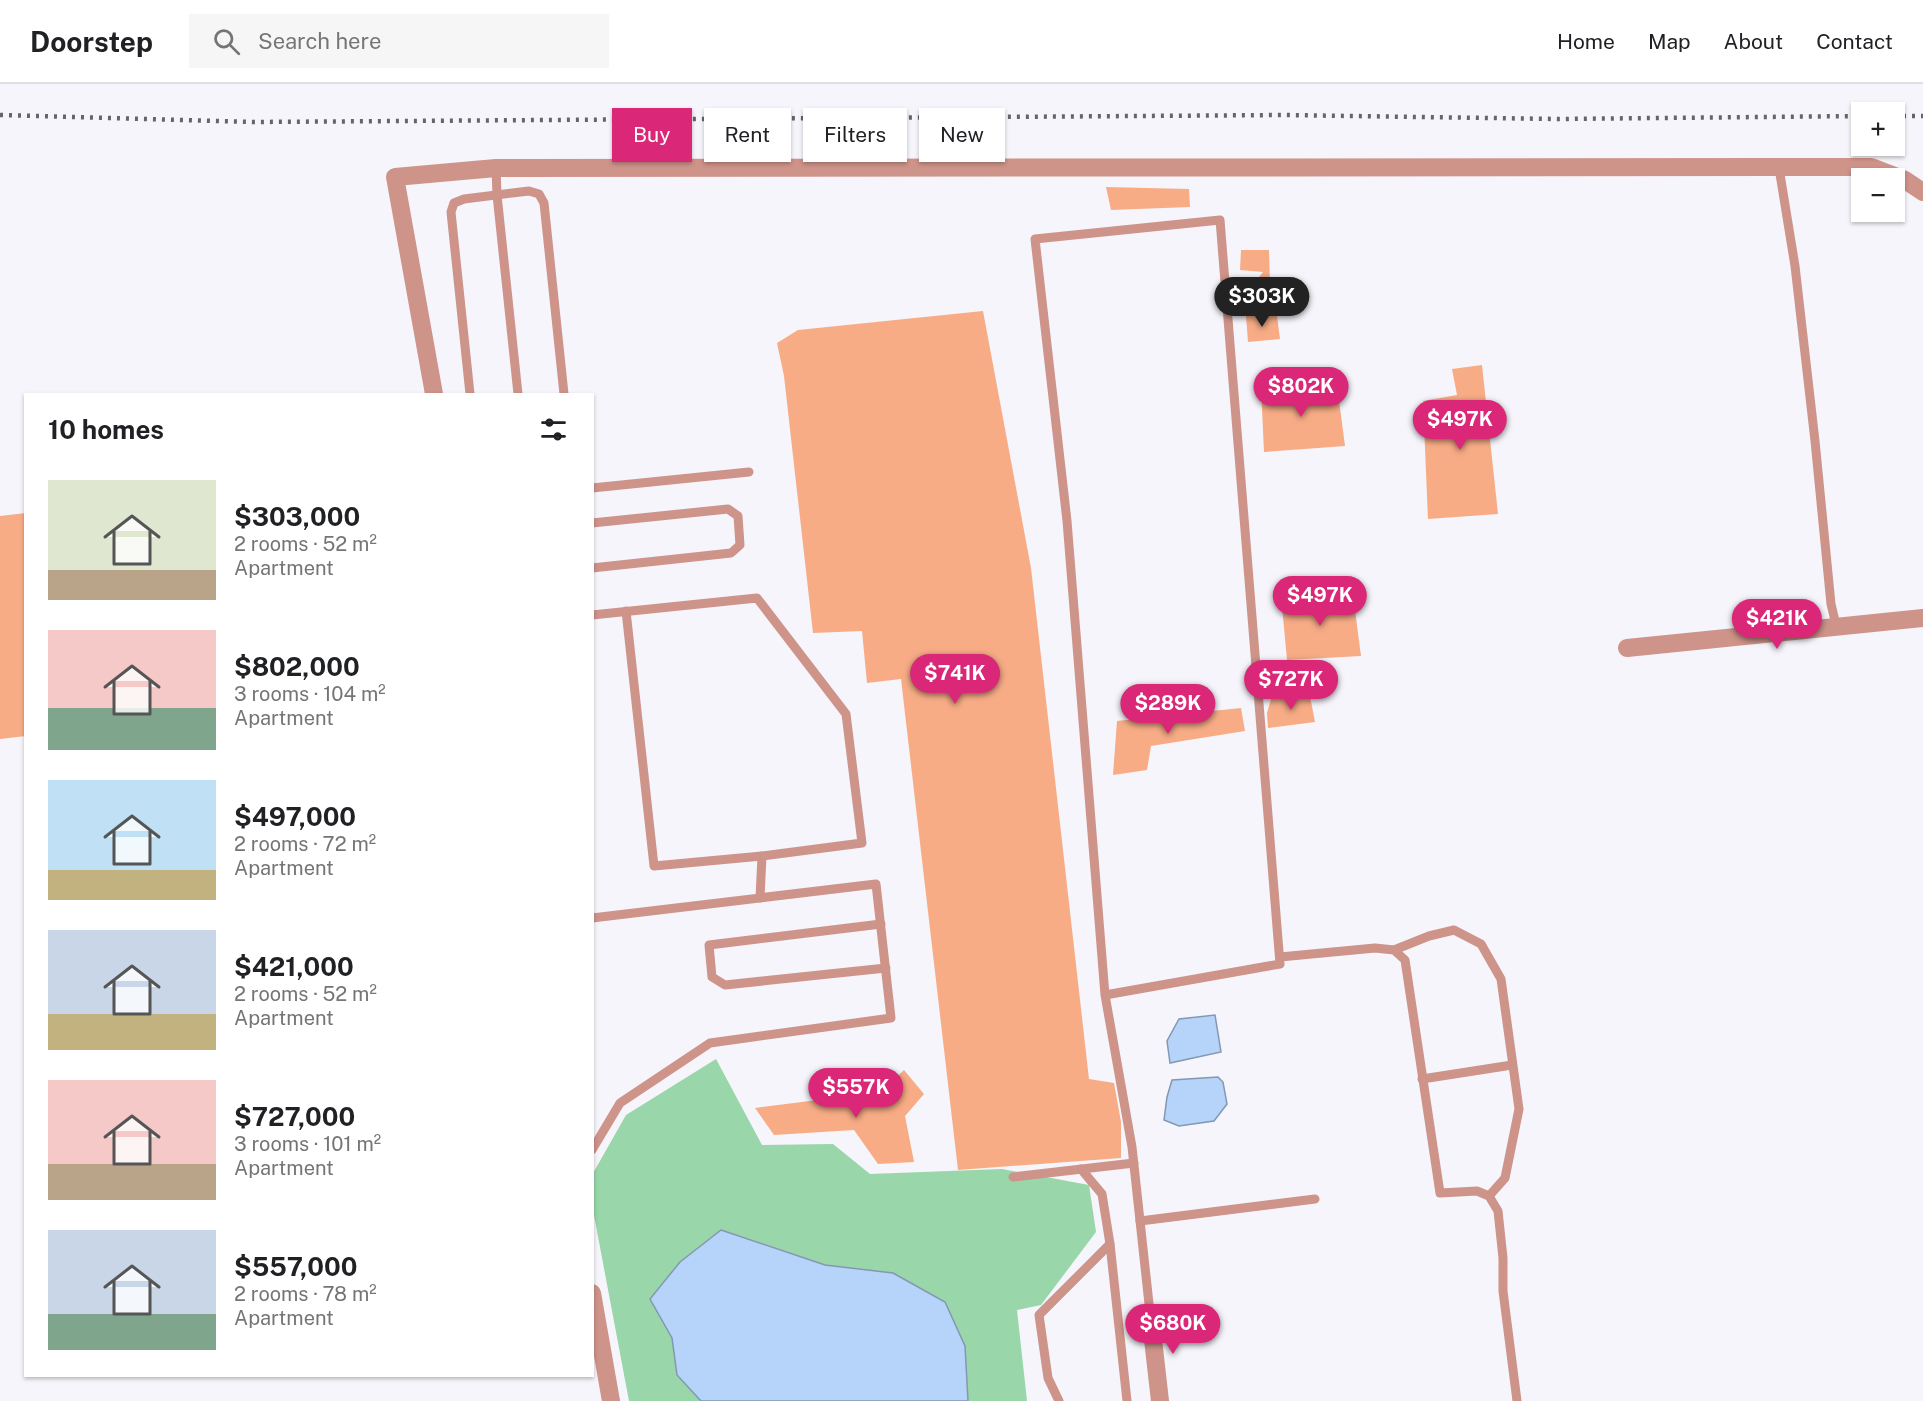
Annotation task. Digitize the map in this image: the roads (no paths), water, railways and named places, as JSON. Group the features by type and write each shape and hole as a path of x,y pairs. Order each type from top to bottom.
{"street":[{"path":"434,393 395,177 496,168 1871,167 1905,180 1923,192"},
{"path":"1627,648 1923,618"},
{"path":"594,1304 611,1401"},
{"path":"1150,1313 1160,1401"}],"lane":[{"path":"496,168 518,393"},
{"path":"1779,168 1795,266 1833,620 1836,625 1842,627"},
{"path":"470,393 451,212 454,203 464,199 529,191 539,194 544,203 564,393"},
{"path":"1105,995 1280,964 1220,220 1035,239 1067,521 1105,995 1134,1162 1150,1313"},
{"path":"594,488 749,472"},
{"path":"594,524 728,508 738,516 740,545 731,553 594,568"},
{"path":"594,615 626,611 757,598 846,714 862,843 762,856 654,866 626,611"},
{"path":"760,898 762,856"},
{"path":"594,918 876,884 891,1018 710,1043 620,1103 594,1147"},
{"path":"881,924 709,945 712,977 725,985 886,968"},
{"path":"1280,957 1375,948 1394,950 1429,936 1454,930 1481,944 1501,979 1519,1109 1505,1178 1489,1196"},
{"path":"1394,950 1405,960 1440,1193 1477,1191 1489,1196 1498,1211 1503,1258 1503,1291 1517,1401"},
{"path":"1422,1078 1512,1065"},
{"path":"1013,1178 1134,1162"},
{"path":"1081,1169 1102,1194 1105,1206 1127,1401"},
{"path":"1140,1221 1315,1199"},
{"path":"1059,1401 1048,1378 1039,1315 1110,1244"}],"water":[{"path":"1215,1015 1221,1052 1170,1063 1167,1041 1179,1019"},
{"path":"1218,1077 1223,1082 1227,1104 1214,1121 1179,1126 1164,1120 1172,1080"},
{"path":"721,1230 825,1265 893,1273 945,1302 965,1346 968,1401 701,1401 677,1375 672,1338 650,1299 680,1262"}],"railway":[{"path":"0,115 253,122 1283,115 1557,119 1851,116"},
{"path":"1905,116 1923,116"}]}
